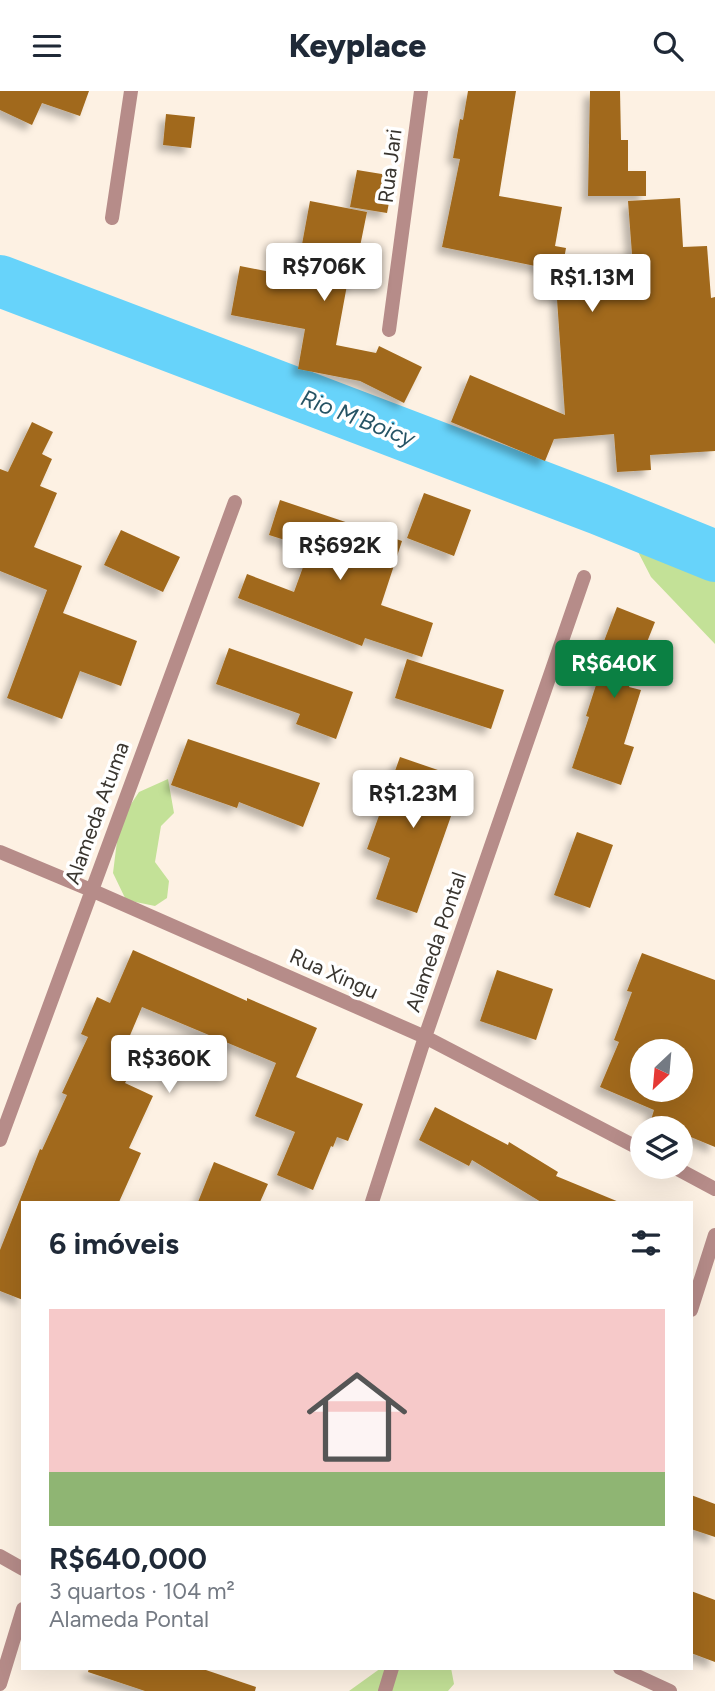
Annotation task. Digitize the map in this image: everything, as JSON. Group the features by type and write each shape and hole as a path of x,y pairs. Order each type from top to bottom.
{"street":[{"path":"112,218 131,91"},
{"name":"Rua Jari","path":"389,330 421,91"},
{"name":"Alameda Atuma","path":"0,1140 235,502"},
{"name":"Alameda Pontal","path":"372,1201 425,1037 584,577"},
{"name":"Rua Xingu","path":"0,852 425,1037 630,1144"},
{"path":"693,1177 715,1189"},
{"path":"693,1305 715,1235"},
{"path":"0,1556 21,1568"},
{"path":"0,1684 21,1616"},
{"path":"385,1691 391,1670"},
{"path":"624,1670 670,1691"}],"green space":[{"path":"655,513 715,534 715,644 651,577 634,544"},
{"path":"168,779 174,813 161,826 155,862 169,881 167,898 155,906 126,900 113,873 118,833 139,792"},
{"path":"378,1670 451,1670 454,1684 448,1691 349,1691"}],"building":[{"path":"0,91 89,91 80,116 42,103 32,125 0,110"},
{"path":"468,91 516,91 499,196 562,207 555,246 566,248 564,259 632,254 628,201 680,198 683,247 707,246 711,298 715,297 715,451 650,455 651,470 617,472 614,434 554,439 545,461 451,422 470,375 565,415 555,270 442,247 460,159 453,158"},
{"path":"590,91 620,91 621,140 628,140 628,171 646,171 646,196 588,196"},
{"path":"166,114 195,117 191,148 163,145"},
{"path":"357,170 394,176 387,213 350,207"},
{"path":"310,201 367,212 352,286 347,285 336,345 376,353 379,346 422,367 404,403 360,381 298,369 305,329 231,315 240,266 296,277"},
{"path":"32,422 53,432 42,454 52,459 40,486 57,493 34,547 82,566 63,613 137,641 121,686 80,671 62,719 7,698 47,590 0,571 0,469 8,472"},
{"path":"424,493 471,510 454,556 407,538"},
{"path":"280,500 402,541 381,605 433,623 422,657 365,638 362,646 238,598 247,574 294,592 310,548 269,535"},
{"path":"121,530 180,557 163,592 104,565"},
{"path":"617,607 655,622 629,687 641,690 624,744 634,747 621,785 572,768 607,651 601,649"},
{"path":"229,648 353,692 336,739 296,724 300,714 216,684"},
{"path":"407,659 504,690 491,729 395,698"},
{"path":"188,739 320,783 303,827 239,802 237,808 171,785"},
{"path":"400,757 464,779 417,913 376,899 390,858 367,849"},
{"path":"577,832 613,845 590,908 554,895"},
{"path":"133,950 247,1001 247,998 317,1028 296,1077 363,1104 348,1141 337,1137 333,1147 331,1146 313,1190 277,1175 295,1132 255,1116 276,1063 142,1007 117,1066 131,1072 125,1083 153,1096 129,1148 141,1153 119,1201 21,1201 21,1299 0,1291 0,1250 40,1149 42,1150 67,1095 62,1093 88,1037 81,1034 97,997 110,1003"},
{"path":"642,953 715,980 715,1147 693,1138 693,1116 652,1116 654,1110 638,1103 693,1103 693,1039 630,1039 630,1100 600,1087 619,1042 614,1040 632,992 627,991"},
{"path":"497,970 553,989 536,1040 480,1021"},
{"path":"435,1107 508,1145 509,1142 558,1172 556,1176 617,1201 539,1201 472,1160 469,1166 419,1140"},
{"path":"214,1162 268,1184 260,1201 198,1201"},
{"path":"693,1496 715,1504 715,1537 693,1530"},
{"path":"693,1592 715,1600 715,1662 693,1654"},
{"path":"206,1670 256,1687 255,1691 145,1691 88,1672"}],"waterway":[{"name":"Rio M'Boicy","path":"0,281 599,509 715,556"}]}
